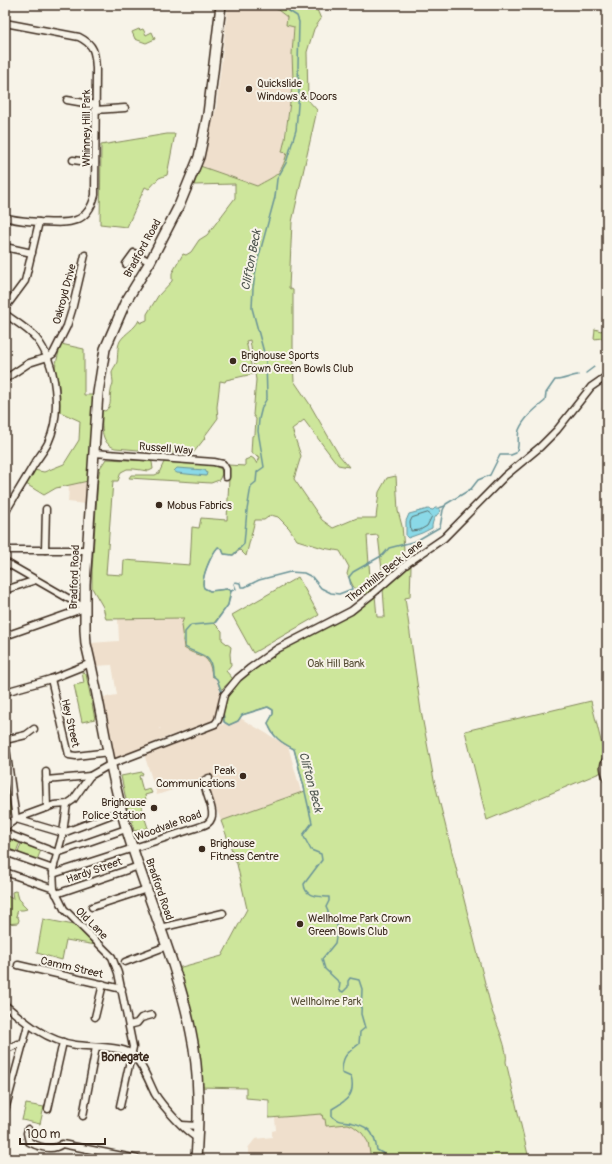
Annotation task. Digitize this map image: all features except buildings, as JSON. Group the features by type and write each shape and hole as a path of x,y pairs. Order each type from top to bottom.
{"main road":[{"name":"Bradford Road","path":"196,1159 198,1138 198,1087 192,1033 167,946 138,866 121,812 86,644 84,608 98,392 105,348 125,303 150,262 180,206 198,157 208,114 221,5"}],"street":[{"name":"Whinney Hill Park","path":"5,24 80,37 90,44 95,54 95,195 90,211 80,219 69,223 16,220 5,217"},
{"path":"67,100 95,108 125,108"},
{"path":"73,160 95,163"},
{"path":"5,308 25,280 39,222"},
{"path":"5,247 32,253"},
{"path":"126,264 134,253 150,262"},
{"name":"Oakroyd Drive","path":"48,357 53,354 67,326 85,255"},
{"path":"5,314 36,338 48,357 53,372 55,392 53,429 48,442 5,513"},
{"path":"5,379 29,363 48,357"},
{"name":"Thornhills Beck Lane","path":"111,764 215,724 218,720 224,695 238,678 277,649 351,611 409,562 444,538 505,476 540,447 557,430 591,388 607,376"},
{"name":"Russell Way","path":"94,453 153,456 214,462 222,464 226,469 226,477"},
{"path":"45,550 46,509"},
{"path":"5,550 87,550"},
{"path":"5,562 84,608"},
{"path":"5,590 36,580"},
{"path":"5,636 84,608"},
{"path":"5,692 50,679 91,663"},
{"name":"Hey Street","path":"50,679 68,755 76,756 109,752"},
{"path":"16,819 8,786 5,742 26,735 34,729"},
{"path":"607,759 604,762 604,768 607,778"},
{"path":"46,780 90,776 111,764"},
{"path":"46,772 47,808"},
{"path":"5,828 16,819 54,805 67,804 74,800 90,776"},
{"name":"Woodvale Road","path":"133,848 208,823 211,818 212,811 204,785 205,780 209,778"},
{"name":"Old Lane","path":"67,804 63,833 53,872 55,891 64,909 112,957 122,989 133,1046 132,1054"},
{"path":"16,819 63,833 121,812"},
{"path":"5,833 57,853 126,830"},
{"path":"5,852 53,872 133,848"},
{"name":"Hardy Street","path":"55,891 138,866"},
{"path":"5,872 55,891"},
{"path":"92,907 147,889"},
{"path":"160,928 223,913"},
{"path":"125,962 167,946"},
{"name":"Camm Street","path":"18,965 122,989"},
{"path":"95,1017 103,984"},
{"path":"5,1005 28,1025 62,1042 75,1045 96,1046 132,1054 136,1057 158,1100 193,1136 198,1138"},
{"path":"129,1025 137,1023 141,1018 152,1016"},
{"path":"5,1110 28,1025"},
{"path":"48,1109 62,1042"},
{"path":"5,1050 18,1044 23,1045"},
{"path":"83,1116 96,1046"},
{"path":"120,1106 132,1054"},
{"path":"182,1124 198,1126"},
{"path":"28,1128 27,1134 29,1142 37,1146 53,1148 62,1144 138,1159"}],"shaded area":[{"path":"228,5 268,5 274,7 287,17 294,27 292,54 293,80 282,152 287,153 285,163 277,176 257,186 200,166 216,109"},
{"path":"88,480 85,504 68,502 69,485"},
{"path":"184,618 189,651 206,658 210,664 212,676 217,679 222,698 217,719 162,739 135,752 111,759 99,698 117,695 112,665 95,666 90,643 119,641 118,619"},
{"path":"240,718 288,746 301,792 221,821 207,784 209,778 157,795 144,754"},
{"path":"322,1113 326,1126 348,1124 362,1133 368,1142 371,1159 250,1159 248,1148 255,1139 272,1137 272,1131 276,1130 275,1118"}],"green space":[{"path":"268,5 315,5 321,19 314,29 307,52 308,100 317,110 292,222 289,288 293,290 294,381 309,403 339,455 349,467 338,465 304,420 292,429 301,456 294,479 322,520 333,528 357,518 376,518 379,492 387,478 396,476 398,511 402,526 404,549 401,564 383,579 378,535 367,536 371,592 367,594 354,588 347,574 349,567 340,551 323,548 297,540 289,528 278,517 271,515 264,520 255,520 246,556 240,550 233,555 224,554 222,549 218,547 207,567 203,584 204,588 210,591 227,589 231,591 228,605 214,623 222,631 222,640 231,647 231,665 226,671 233,679 222,689 220,689 217,679 212,676 211,668 206,659 184,648 181,625 184,618 106,619 103,607 92,588 98,478 100,468 106,459 152,462 153,469 149,471 127,469 121,472 118,481 113,481 106,574 123,575 124,560 190,565 192,527 199,528 201,518 227,520 229,478 228,465 245,466 245,460 251,457 257,464 260,457 251,453 252,436 255,434 256,419 253,415 256,380 250,340 246,341 253,374 226,380 225,382 220,381 217,407 218,418 194,452 186,454 115,448 106,442 102,432 102,410 105,411 110,405 110,394 113,383 112,372 117,362 120,341 139,320 140,323 147,320 147,314 158,296 172,281 172,273 183,254 186,255 191,252 199,240 207,235 235,198 235,184 194,185 200,166 257,186 277,174 285,161 287,153 282,152 293,80 292,54 294,27 286,25 287,17 274,7"},
{"path":"143,29 146,35 152,32 155,39 146,43 135,39 132,32"},
{"path":"175,134 167,175 159,178 149,189 145,187 127,227 100,224 101,145"},
{"path":"607,327 607,347 602,338 594,339 595,329 601,331"},
{"path":"61,344 84,349 84,395 93,395 88,481 56,488 44,495 26,484 34,470 44,472 64,464 79,440 80,421 60,412 59,386 55,367"},
{"path":"164,462 213,465 221,469 222,474 219,480 211,483 129,478 131,475 155,475 159,473"},
{"name":"Wellholme Park","path":"407,564 411,566 410,597 405,598 421,711 434,780 492,1011 506,1051 506,1062 529,1159 371,1159 368,1142 362,1133 353,1126 348,1124 326,1126 325,1119 323,1119 322,1114 269,1118 269,1100 246,1098 246,1088 198,1087 174,969 222,956 247,909 237,864 221,821 305,791 294,749 275,736 268,723 273,714 273,710 267,707 242,715 238,721 229,725 224,722 223,703 233,685 282,649 375,595 377,617 385,617 383,589"},
{"path":"298,577 319,615 253,653 232,615"},
{"path":"82,672 86,674 95,719 82,722 74,685 84,683"},
{"path":"591,701 605,757 601,762 602,772 487,820 465,731"},
{"path":"142,772 143,774 139,776 143,791 150,789 152,793 145,795 146,800 140,802 143,810 129,814 121,776"},
{"path":"5,791 9,792 11,812 5,819"},
{"path":"143,813 148,828 134,831 131,816"},
{"path":"5,836 20,842 16,852 5,848"},
{"path":"21,844 41,850 37,860 18,853"},
{"path":"12,892 17,892 22,904 27,909 18,910 16,916 19,920 18,923 5,924 5,895 13,899"},
{"path":"43,919 79,926 96,945 66,940 62,960 37,953"},
{"path":"26,1104 44,1107 40,1124 22,1120"}],"water":[{"path":"177,468 205,470 207,473 206,476 177,473 174,471"},
{"path":"435,508 439,508 441,511 434,519 432,528 408,538 406,536 406,521 409,514 428,509 433,510"}],"waterway":[{"name":"Clifton Beck","path":"222,693 217,679 212,675 210,661 204,656 185,647 185,632 191,625 215,623 228,605 231,591 227,589 210,591 204,588 203,584 205,573 209,561 218,547 222,549 224,554 233,555 244,544 251,486 256,482 257,472 264,467 258,431 262,407 267,398 266,360 252,308 253,288 257,263 275,197 277,179 286,163 296,130 299,92 299,22 297,16 283,5"},
{"path":"586,373 594,367"},
{"path":"231,591 236,589 234,584 235,582 240,583 241,587 245,587 259,580 290,572 304,573 312,577 321,588 331,593 339,594 352,589 349,577 353,572 383,555 389,548 416,541 440,527 443,510 446,504 471,489 478,480 490,475 500,455 511,455 516,453 518,448 519,430 521,426 530,414 545,401 546,393 555,380 578,375"},
{"path":"439,508 445,506"},
{"name":"Clifton Beck","path":"223,711 224,722 229,725 238,721 242,715 268,707 273,710 273,714 268,723 272,732 282,742 294,749 312,823 303,835 311,850 321,854 322,860 304,884 305,889 309,894 329,897 326,907 329,914 337,920 335,943 322,959 325,969 340,983 339,990 343,992 348,987 348,981 350,978 359,980 362,989 361,1014 365,1028 360,1032 359,1044 346,1056 342,1067 342,1073 351,1077 351,1093 342,1103 332,1109 332,1116 338,1120 361,1125 369,1130 374,1138 377,1150 393,1159"}],"place":[{"name":"Quickslide Windows & Doors","path":"249,89"},
{"name":"Brighouse Sports Crown Green Bowls Club","path":"233,361"},
{"name":"Mobus Fabrics","path":"159,505"},
{"name":"Peak Communications","path":"243,776"},
{"name":"Brighouse Police Station","path":"154,808"},
{"name":"Brighouse Fitness Centre","path":"202,849"},
{"name":"Wellholme Park Crown Green Bowls Club","path":"300,924"}],"district":[{"name":"Bonegate","path":"125,1057"}],"park label":[{"name":"Oak Hill Bank","path":"336,663"}]}
